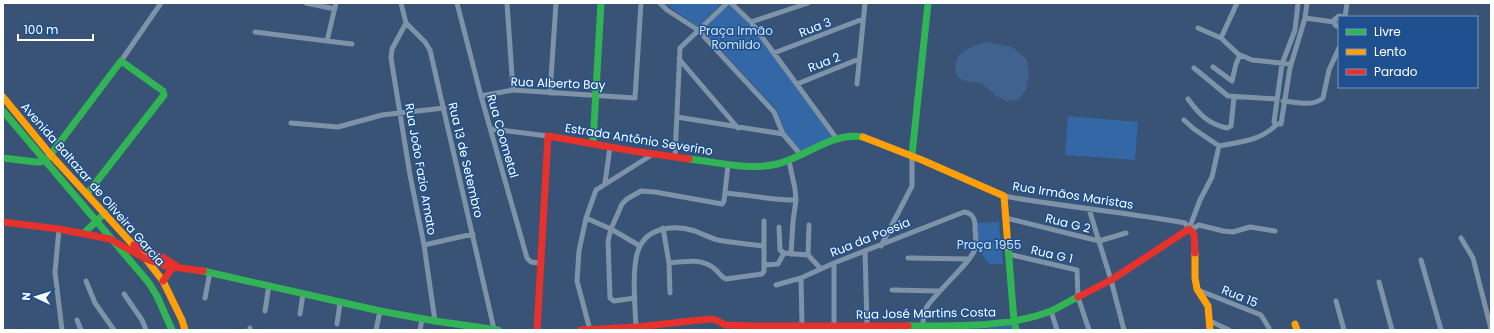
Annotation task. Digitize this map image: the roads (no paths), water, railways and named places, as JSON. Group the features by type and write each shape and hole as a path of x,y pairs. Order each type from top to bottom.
{"street":[{"path":"3,158 36,162 44,160 120,61 161,3"},
{"path":"306,3 336,6 327,41"},
{"path":"402,3 406,23"},
{"name":"Rua Coometal","path":"457,3 481,96 527,258 531,262 541,263"},
{"path":"507,3 513,90"},
{"path":"550,93 556,3"},
{"path":"593,143 601,3"},
{"name":"Rua Alberto Bay","path":"481,96 513,90 550,93 596,94 635,98 642,3"},
{"path":"660,3 667,10 698,30 774,112 783,134 802,154"},
{"path":"675,157 680,48 727,3"},
{"path":"731,3 751,22 838,139"},
{"path":"751,22 808,3"},
{"path":"857,84 864,3"},
{"path":"881,246 912,186 912,155 928,3"},
{"path":"1221,38 1237,3"},
{"path":"1277,124 1274,122 1282,64 1295,30 1298,3"},
{"path":"1184,120 1194,129 1219,146 1259,138 1273,129 1277,124 1280,125 1290,64 1305,18 1307,3"},
{"path":"1342,16 1346,5"},
{"path":"1305,18 1337,26 1335,18 1338,18"},
{"name":"Rua 3","path":"774,53 863,19"},
{"name":"Rua 13 de Setembro","path":"406,23 425,42 430,50 496,330"},
{"name":"Rua João Fazio Amato","path":"406,23 392,49 391,58 401,112 410,175 424,245 435,321"},
{"path":"1198,28 1221,38 1240,55 1252,60 1290,64"},
{"path":"255,32 352,44"},
{"path":"1284,101 1310,103 1323,98 1329,70 1338,50"},
{"path":"1213,67 1232,81 1240,55"},
{"name":"Rua 2","path":"797,84 859,59"},
{"path":"679,60 738,128"},
{"path":"87,194 164,94 164,91 120,61"},
{"path":"1194,68 1228,96 1277,99"},
{"name":"Avenida Baltazar de Oliveira Garcia","path":"3,97 50,154 105,213 163,281 182,320 185,330"},
{"path":"1188,99 1199,115 1210,123 1227,128 1231,126 1234,97"},
{"path":"291,123 338,127 369,118 401,112 444,108"},
{"name":"Avenida Baltazar de Oliveira Garcia","path":"3,111 110,239 149,283 157,296 172,330"},
{"path":"677,117 738,128 783,134"},
{"path":"491,129 548,136"},
{"name":"Estrada Antônio Severino","path":"537,330 548,136 728,165 763,167 776,165 838,139 857,137 867,138 912,155"},
{"path":"1190,229 1200,200 1212,177 1219,146"},
{"path":"605,183 610,147"},
{"path":"590,330 577,281 579,251 586,218 596,190 653,154"},
{"name":"Rua Irmãos Maristas","path":"912,155 1004,196 1089,210 1185,223 1190,229"},
{"path":"789,160 796,200 791,254"},
{"path":"635,298 614,301 610,298 608,241 611,229 622,204 641,191 655,192 722,204 725,193 728,165"},
{"path":"725,193 754,195 775,200 796,200"},
{"path":"1004,196 1016,330"},
{"path":"1089,210 1111,280 1124,330"},
{"name":"Rua da Poesia","path":"776,285 801,278 834,263 881,246 964,212 972,215 975,221 975,250 969,259"},
{"path":"84,233 97,223 105,213"},
{"path":"586,218 611,229 640,246"},
{"name":"Rua G 2","path":"1006,218 1099,241 1126,233"},
{"path":"669,263 690,260 704,264 716,270 722,278 726,279 762,274 764,271 764,221"},
{"path":"3,222 59,229 110,239 146,260 176,267 210,272 340,303 465,328 496,330"},
{"path":"810,225 808,255 820,269"},
{"path":"1190,229 1199,225 1233,232 1250,227 1275,231"},
{"path":"581,330 636,329 635,267 640,246 650,234 664,228 678,227 727,242 764,246"},
{"path":"779,227 780,248 784,253 808,255"},
{"path":"664,228 669,263 670,293"},
{"path":"59,229 55,272 62,330"},
{"path":"1190,229 1196,238 1195,278 1197,289 1208,306 1210,330"},
{"name":"Rua José Martins Costa","path":"636,329 710,319 729,325 785,328 802,326 816,328 867,325 977,325 1014,321 1051,311 1111,280 1190,229"},
{"path":"424,245 473,234"},
{"path":"1461,238 1473,258 1491,329"},
{"path":"133,245 164,258 176,267"},
{"path":"865,251 867,325"},
{"path":"764,265 780,263 784,253"},
{"name":"Rua G 1","path":"1008,254 1077,270 1078,297 1089,330"},
{"path":"908,258 969,259"},
{"path":"923,326 925,309 938,291 969,259"},
{"path":"1422,260 1441,330"},
{"path":"834,263 834,326"},
{"path":"163,281 176,267"},
{"path":"206,298 210,272"},
{"path":"801,278 802,326"},
{"path":"86,281 96,303 114,330"},
{"path":"1379,282 1392,330"},
{"path":"265,311 268,285"},
{"name":"Rua 15","path":"1197,289 1260,315 1268,328"},
{"path":"892,290 938,291"},
{"path":"124,294 142,320 146,330"},
{"path":"300,314 303,294"},
{"path":"1336,301 1344,330"},
{"path":"337,324 340,303"},
{"path":"376,330 380,311"},
{"path":"1051,311 1057,330"},
{"path":"420,330 422,319"},
{"path":"77,320 81,330"},
{"path":"1210,321 1229,330"}],"park label":[{"name":"Praça Irmão Romildo","path":"736,37"},
{"name":"Praça 1955","path":"989,244"}]}
